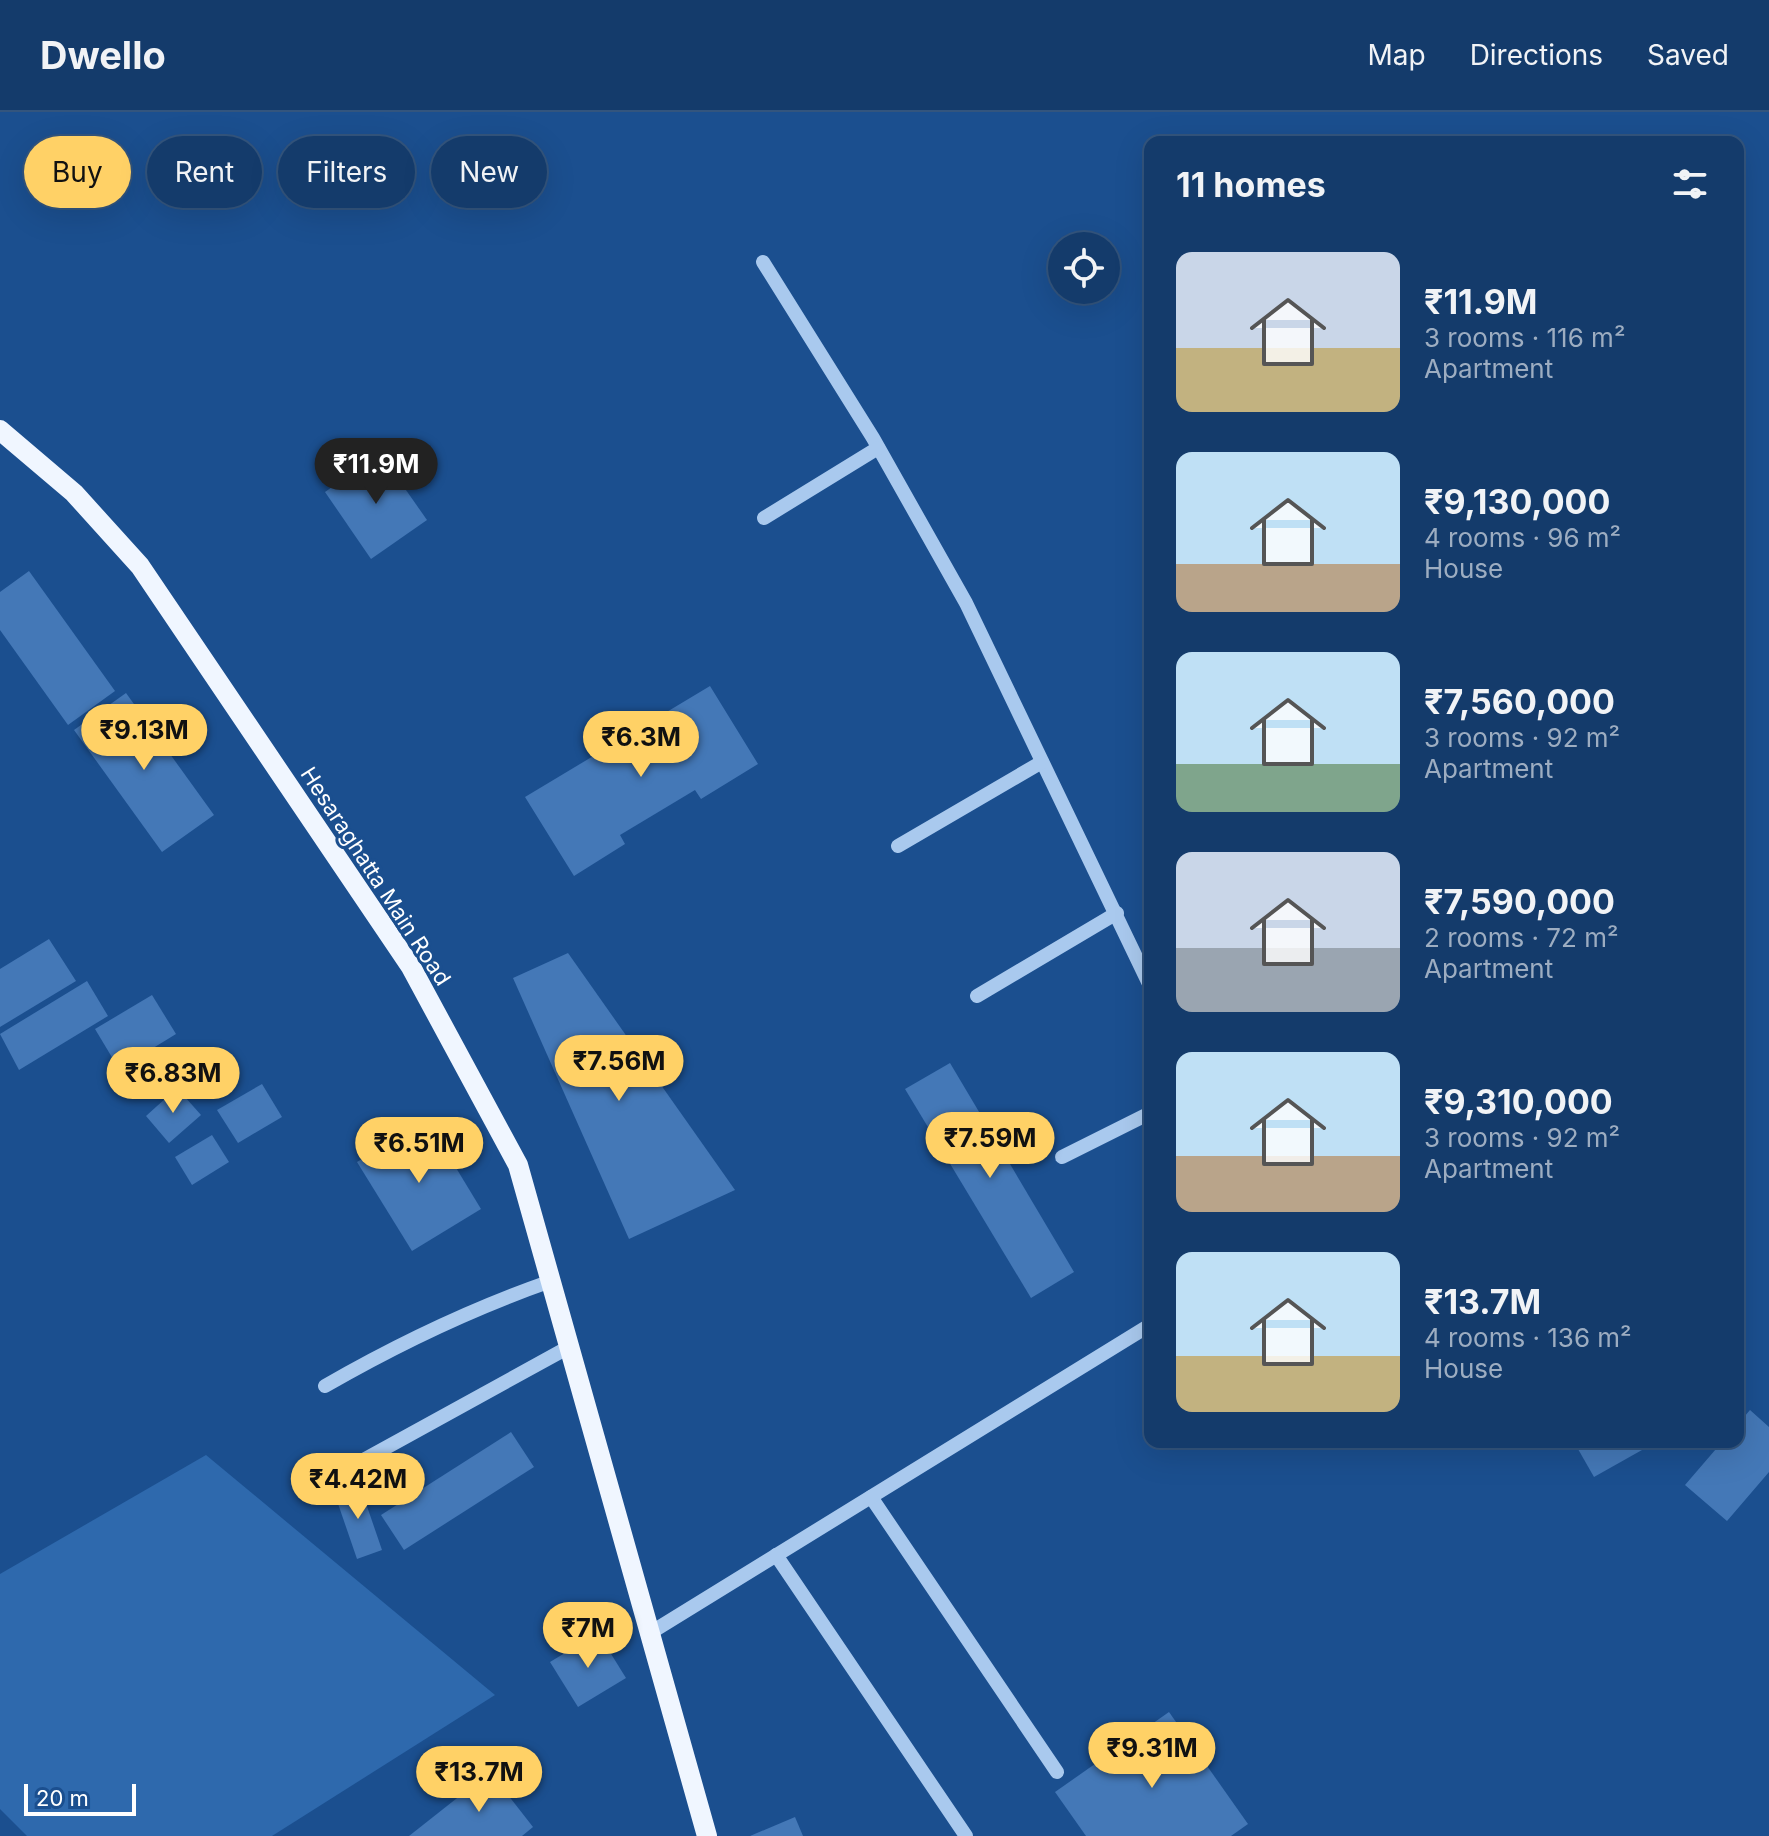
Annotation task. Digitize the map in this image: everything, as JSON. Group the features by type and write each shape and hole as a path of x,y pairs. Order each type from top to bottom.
{"main road":[{"name":"Hesaraghatta Main Road","path":"0,430 74,493 140,566 411,967 518,1165 707,1836"}],"street":[{"path":"763,262 878,448 966,603 1144,973"},
{"path":"764,518 878,448"},
{"path":"898,846 1042,762"},
{"path":"977,996 1117,913"},
{"path":"1062,1157 1144,1116"},
{"path":"325,1386 409,1338 482,1305 551,1281"},
{"path":"650,1633 1144,1329"},
{"path":"360,1462 569,1347"},
{"path":"871,1497 1057,1772"},
{"path":"776,1555 966,1836"}],"shaded area":[{"path":"206,1455 495,1695 272,1836 27,1836 0,1809 0,1574"}],"building":[{"path":"380,453 427,520 371,559 325,492"},
{"path":"29,571 115,691 68,725 0,630 0,592"},
{"path":"710,686 758,764 701,799 695,790 620,835 625,844 574,876 525,797"},
{"path":"126,693 214,815 162,852 74,730"},
{"path":"49,939 76,981 0,1027 0,969"},
{"path":"568,953 735,1190 629,1239 513,978"},
{"path":"87,981 108,1016 19,1070 0,1034"},
{"path":"152,995 176,1034 119,1069 95,1029"},
{"path":"950,1063 1074,1272 1031,1298 905,1089"},
{"path":"262,1084 282,1117 238,1143 217,1110"},
{"path":"177,1088 201,1115 169,1143 146,1116"},
{"path":"427,1120 481,1209 412,1251 357,1162"},
{"path":"212,1135 229,1162 192,1185 175,1157"},
{"path":"1750,1410 1769,1427 1769,1472 1727,1521 1685,1485 1717,1448 1744,1448 1744,1417"},
{"path":"511,1432 534,1467 404,1550 381,1515"},
{"path":"1577,1448 1641,1448 1642,1450 1594,1477"},
{"path":"359,1483 382,1550 357,1559 334,1492"},
{"path":"598,1633 626,1678 578,1707 550,1662"},
{"path":"1169,1712 1248,1824 1231,1836 1086,1836 1055,1792"},
{"path":"490,1772 533,1827 522,1836 409,1836"},
{"path":"795,1817 803,1836 750,1836"}]}
